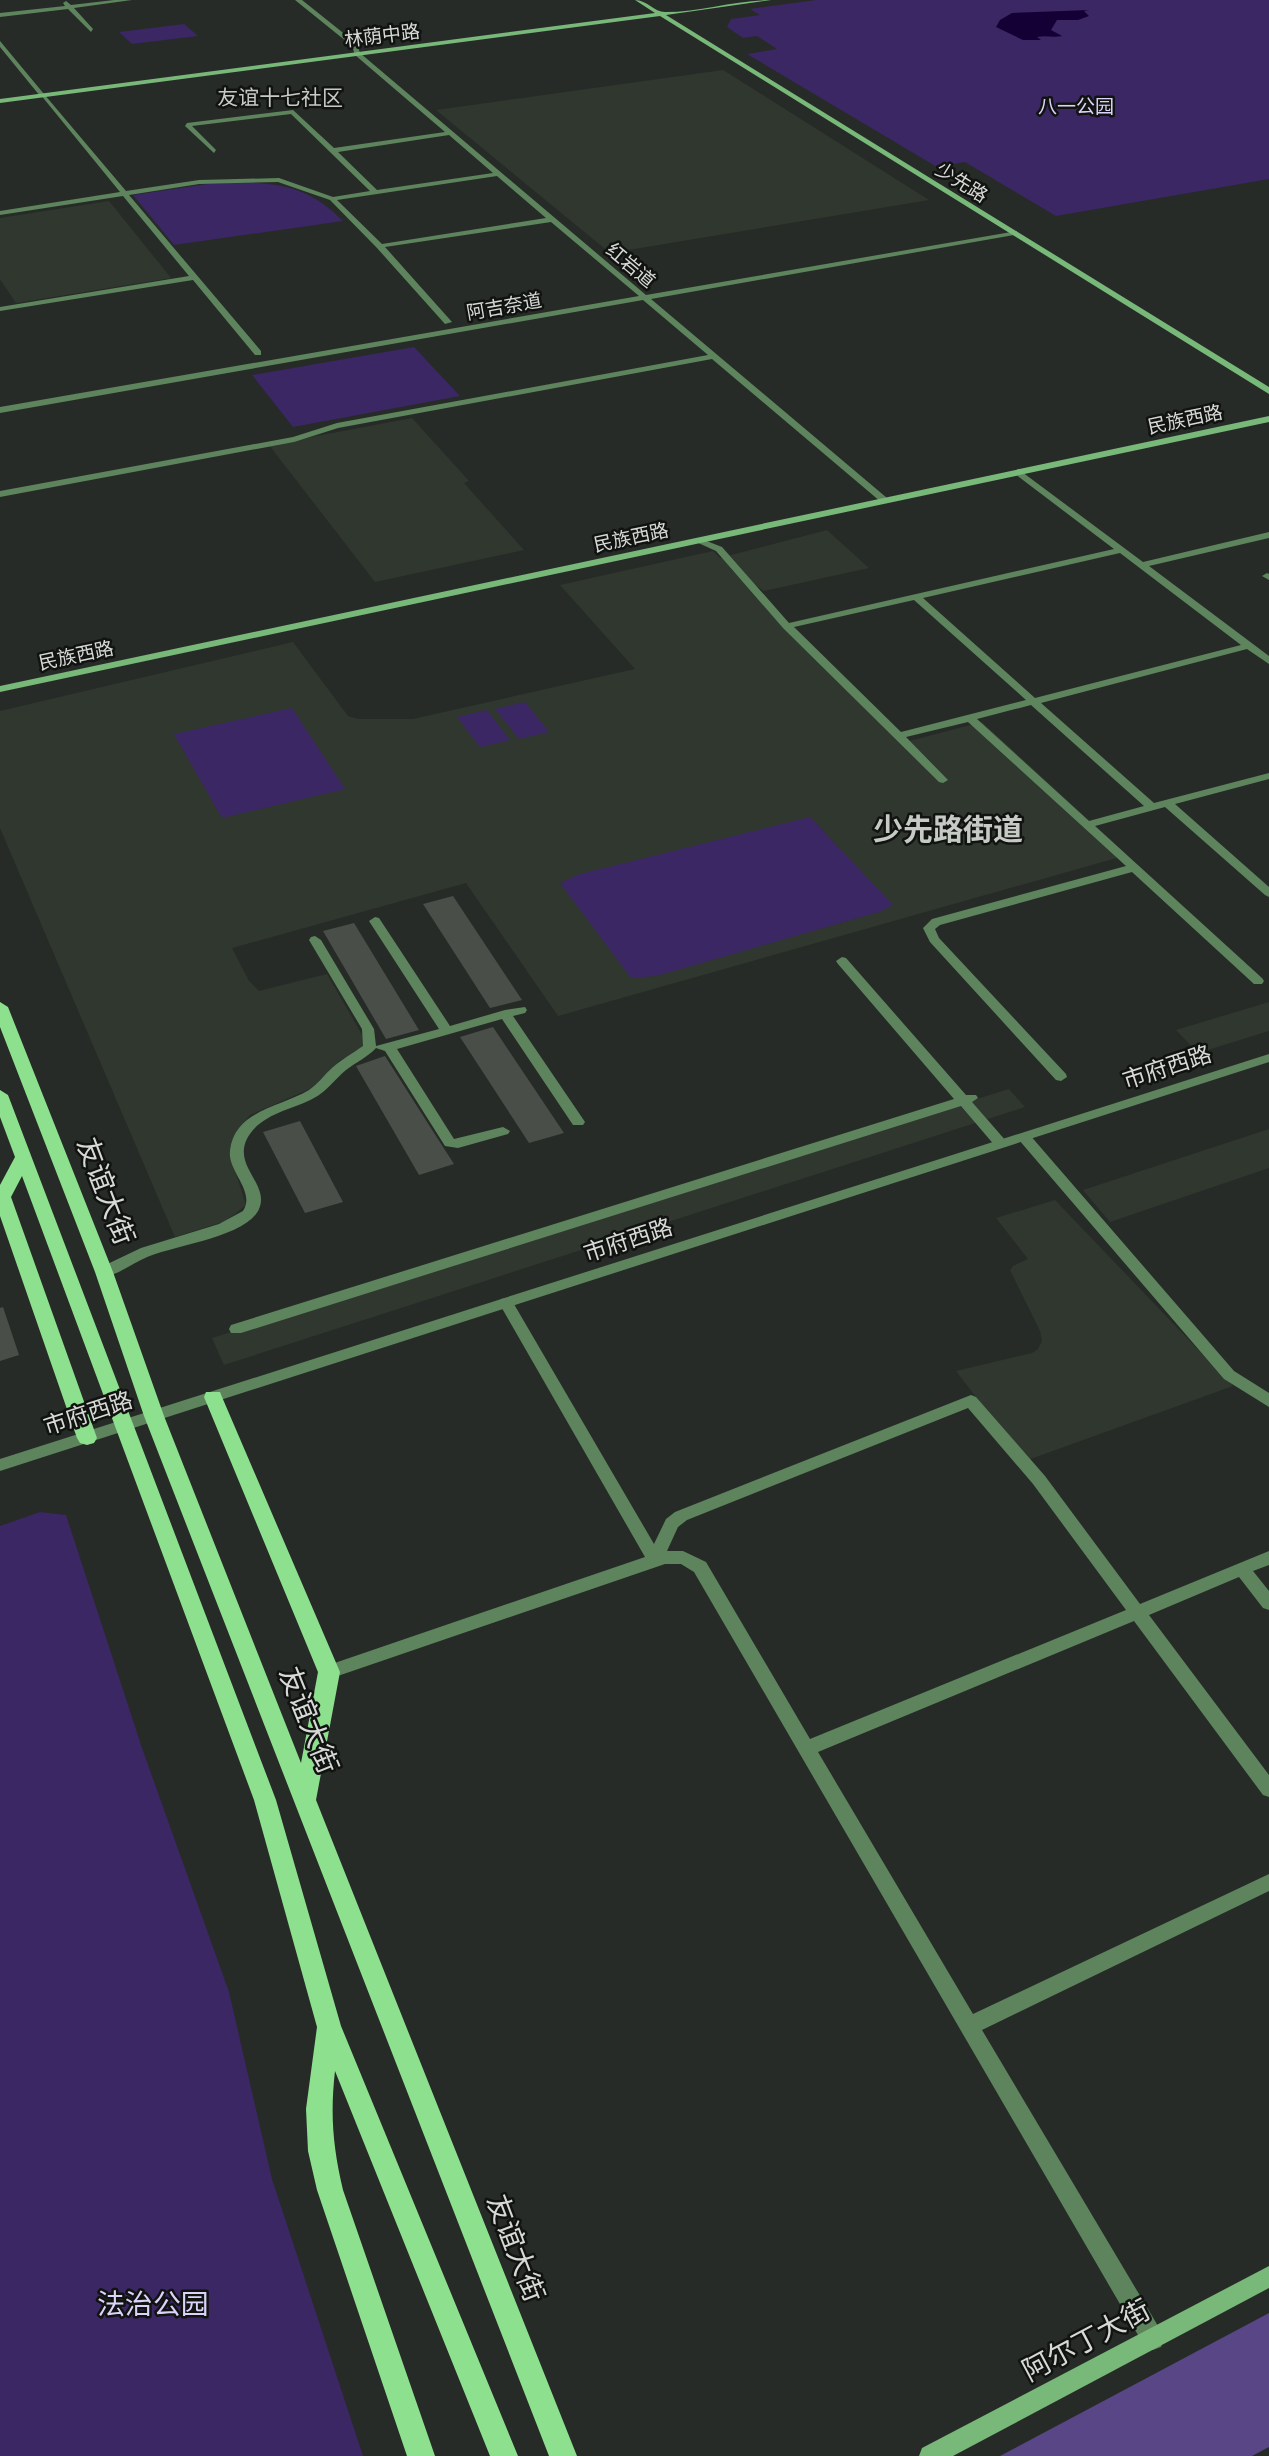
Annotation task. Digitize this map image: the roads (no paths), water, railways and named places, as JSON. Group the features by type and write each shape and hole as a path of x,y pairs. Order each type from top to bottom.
{"main road":[{"name":"少先路","path":"639,0 1269,391"},
{"path":"646,0 666,4 707,0"},
{"name":"林荫中路","path":"0,98 661,14 732,0"},
{"name":"林荫中路","path":"357,51 768,0"},
{"name":"民族西路","path":"0,690 1269,419"},
{"name":"友谊大街","path":"0,1007 104,1272 155,1416 563,2456"},
{"path":"0,1095 265,1800 328,2026 504,2456"},
{"path":"23,1158 1,1198 87,1437"},
{"path":"213,1397 329,1672 306,1798"},
{"path":"328,2026 318,2109 321,2151 330,2190 421,2456"},
{"name":"阿尔丁大街","path":"930,2456 1269,2277"}],"street":[{"path":"63,0 92,30"},
{"path":"0,15 129,0"},
{"name":"红岩道","path":"298,0 355,45 357,51 451,133 884,500"},
{"path":"0,43 258,353"},
{"path":"214,151 187,125 293,112 376,193"},
{"path":"331,151 451,133"},
{"path":"332,199 499,174"},
{"path":"0,213 124,193 231,180 279,180 332,199 380,246 448,322"},
{"path":"380,246 553,219"},
{"name":"阿吉奈道","path":"0,410 1014,233"},
{"path":"0,309 195,277"},
{"path":"0,495 294,439 350,423 714,356"},
{"path":"1018,472 1269,661"},
{"path":"1142,565 1269,536"},
{"path":"699,541 719,549 787,626 943,780"},
{"path":"787,626 1122,550"},
{"path":"916,597 1152,807"},
{"path":"899,736 1249,646"},
{"path":"970,718 1258,981"},
{"path":"1086,825 1269,776"},
{"path":"1167,803 1269,893"},
{"path":"1061,1077 934,939 929,928 936,922 1133,868"},
{"path":"375,921 447,1031"},
{"path":"315,940 368,1029 370,1047"},
{"path":"842,961 967,1099 1001,1144"},
{"path":"104,1272 150,1250 227,1226 249,1215 253,1209 253,1200 236,1159 238,1144 247,1128 271,1109 312,1094 340,1068 370,1047 389,1047 521,1010"},
{"path":"505,1014 578,1122"},
{"path":"389,1047 450,1143 458,1144 503,1131"},
{"name":"市府西路","path":"0,1465 1269,1058"},
{"path":"236,1329 967,1099"},
{"path":"1024,1137 1230,1375 1269,1401"},
{"path":"506,1303 655,1560"},
{"path":"655,1560 672,1523 681,1516 971,1401 1039,1480 1269,1789"},
{"path":"329,1672 655,1560 671,1556 683,1558 700,1567 1153,2339"},
{"path":"807,1748 1269,1558"},
{"path":"1241,1569 1269,1603"},
{"path":"971,2025 1269,1882"}],"district":[{"name":"友谊十七社区","path":"280,98"},
{"name":"少先路街道","path":"948,830"}],"park label":[{"name":"八一公园","path":"1076,106"},
{"name":"法治公园","path":"153,2304"}]}
